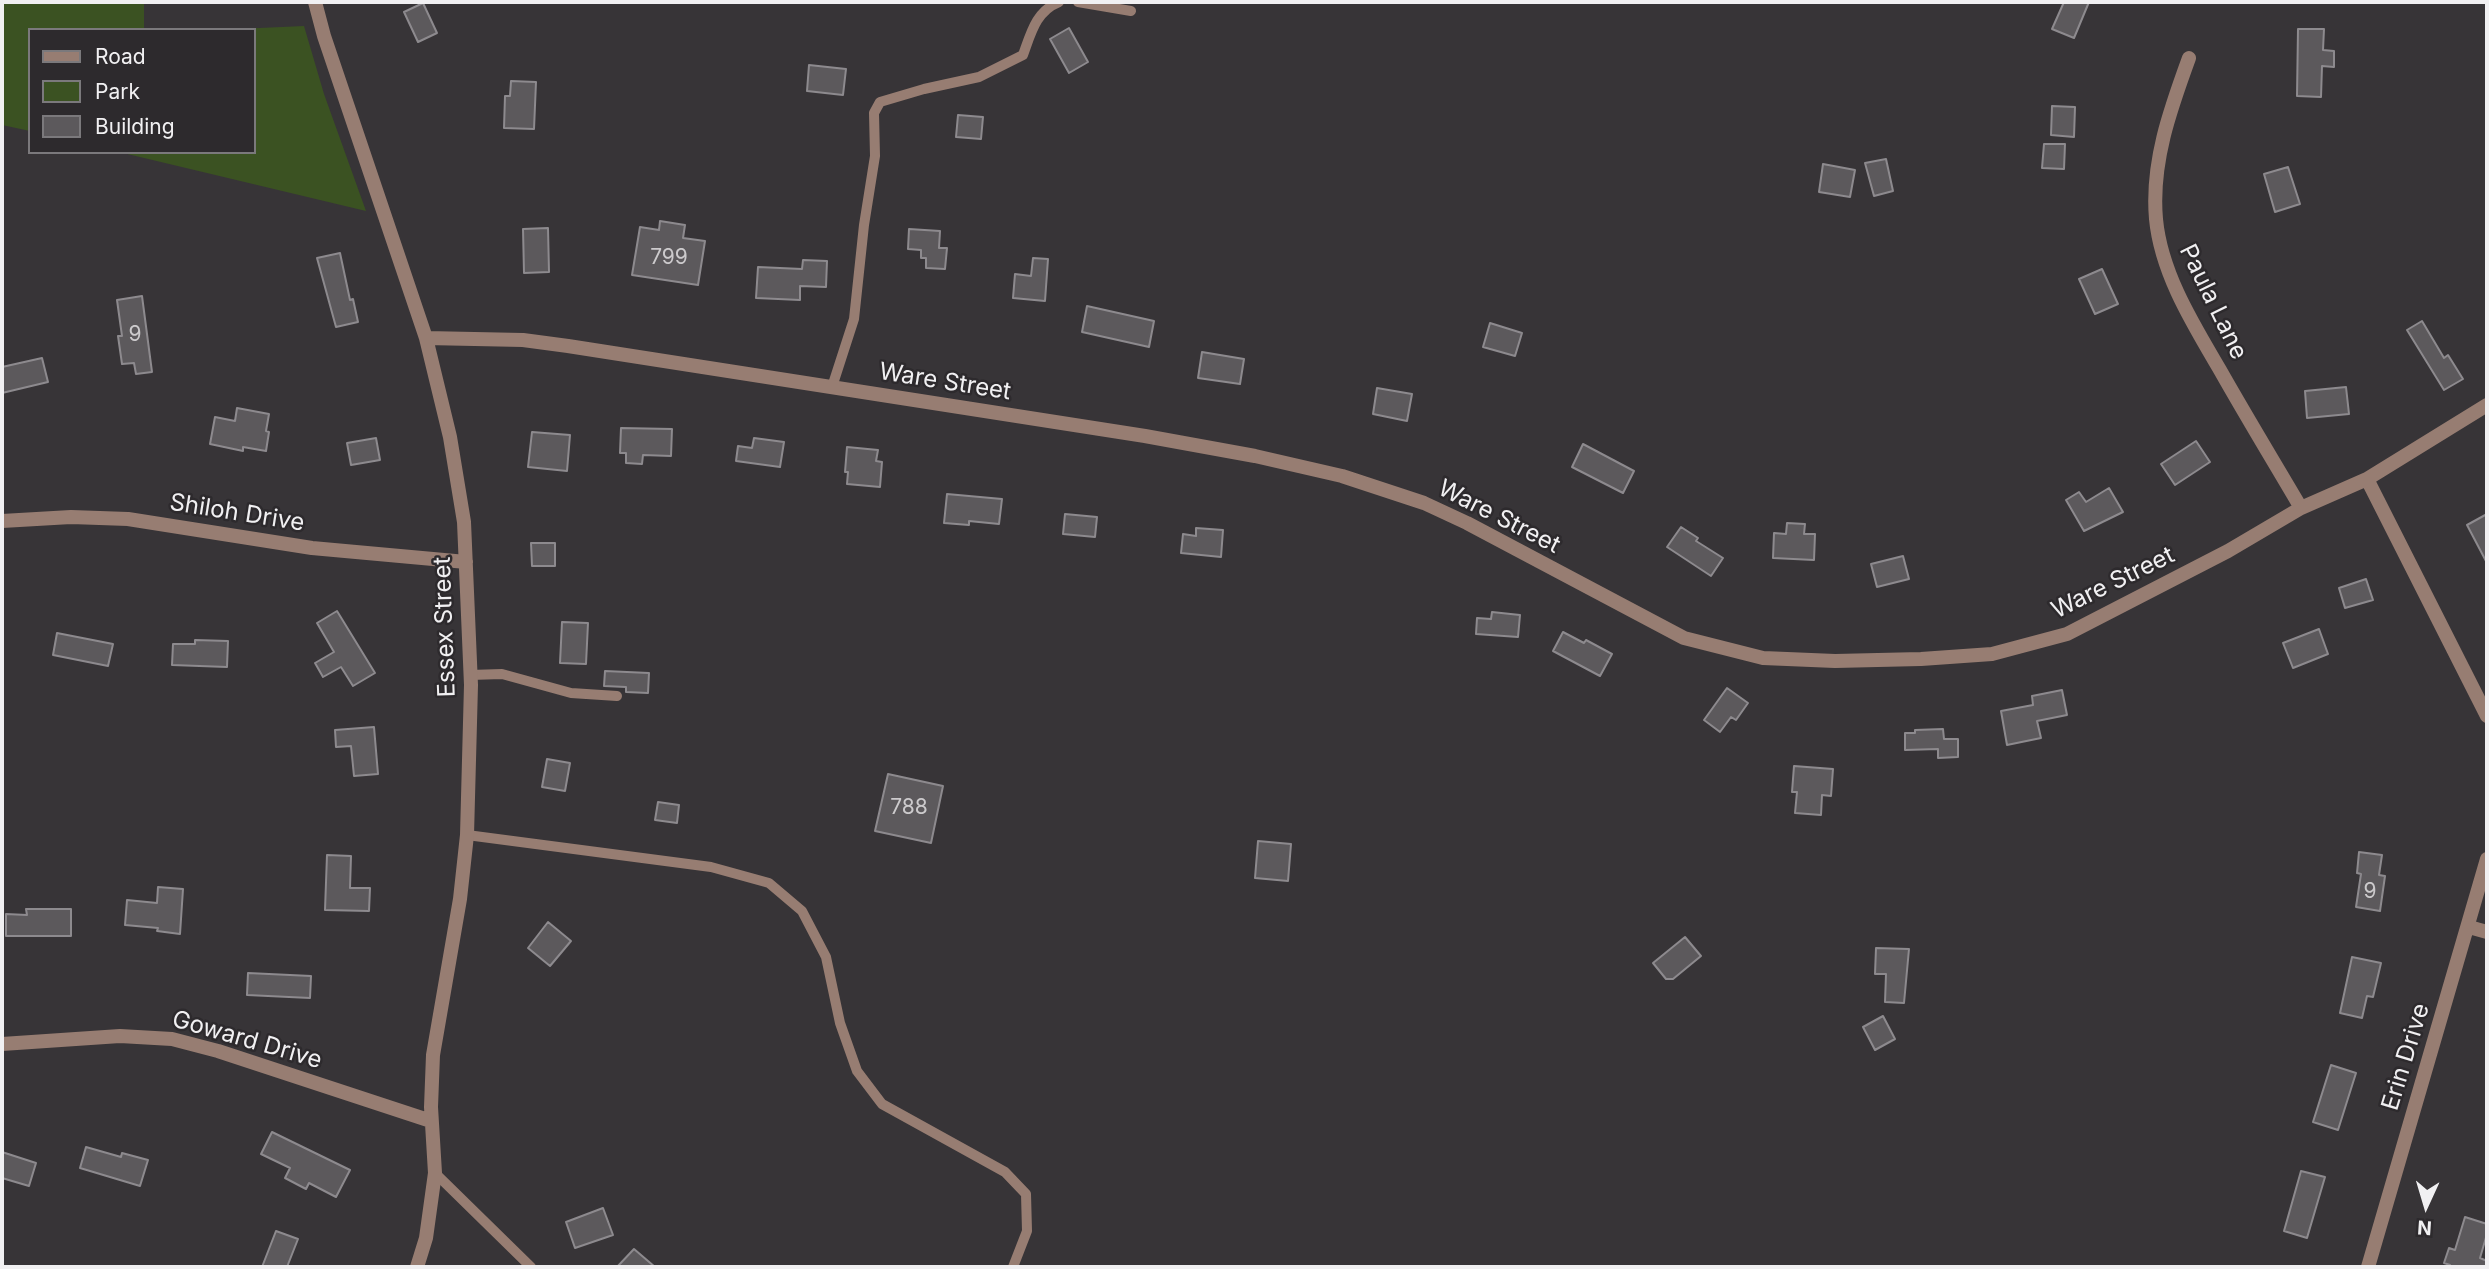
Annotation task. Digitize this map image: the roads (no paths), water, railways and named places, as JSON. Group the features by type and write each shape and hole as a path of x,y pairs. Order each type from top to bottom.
{"street":[{"name":"Essex Street","path":"315,2 324,36 426,338 450,438 464,522 470,675 467,835 460,899 433,1055 431,1121 435,1173 426,1238 416,1267"},
{"name":"Paula Lane","path":"2189,58 2169,111 2161,148 2155,190 2160,248 2174,283 2206,346 2301,508"},
{"name":"Ware Street","path":"426,338 523,340 1145,436 1255,456 1342,476 1424,503 1467,523 1684,638 1763,658 1870,660 1992,654 2067,634 2228,551 2301,508 2367,479 2487,405"},
{"path":"2367,479 2487,716"},
{"name":"Shiloh Drive","path":"2,521 71,517 128,519 312,548 466,562"},
{"name":"Erin Drive","path":"2368,1267 2487,859"},
{"path":"2469,927 2487,932"},
{"name":"Goward Drive","path":"2,1044 120,1036 172,1039 218,1051 431,1121"}],"lane":[{"path":"832,387 854,319 875,156 874,113 880,102 979,77 1023,55 1035,23 1047,7 1059,2"},
{"path":"1078,2 1131,11"},
{"path":"470,675 502,674 571,693 617,696"},
{"path":"467,835 711,867 769,883 802,911 826,957 841,1023 857,1071 882,1104 1005,1172 1026,1194 1027,1231 1013,1267"},
{"path":"435,1173 531,1267"}]}
